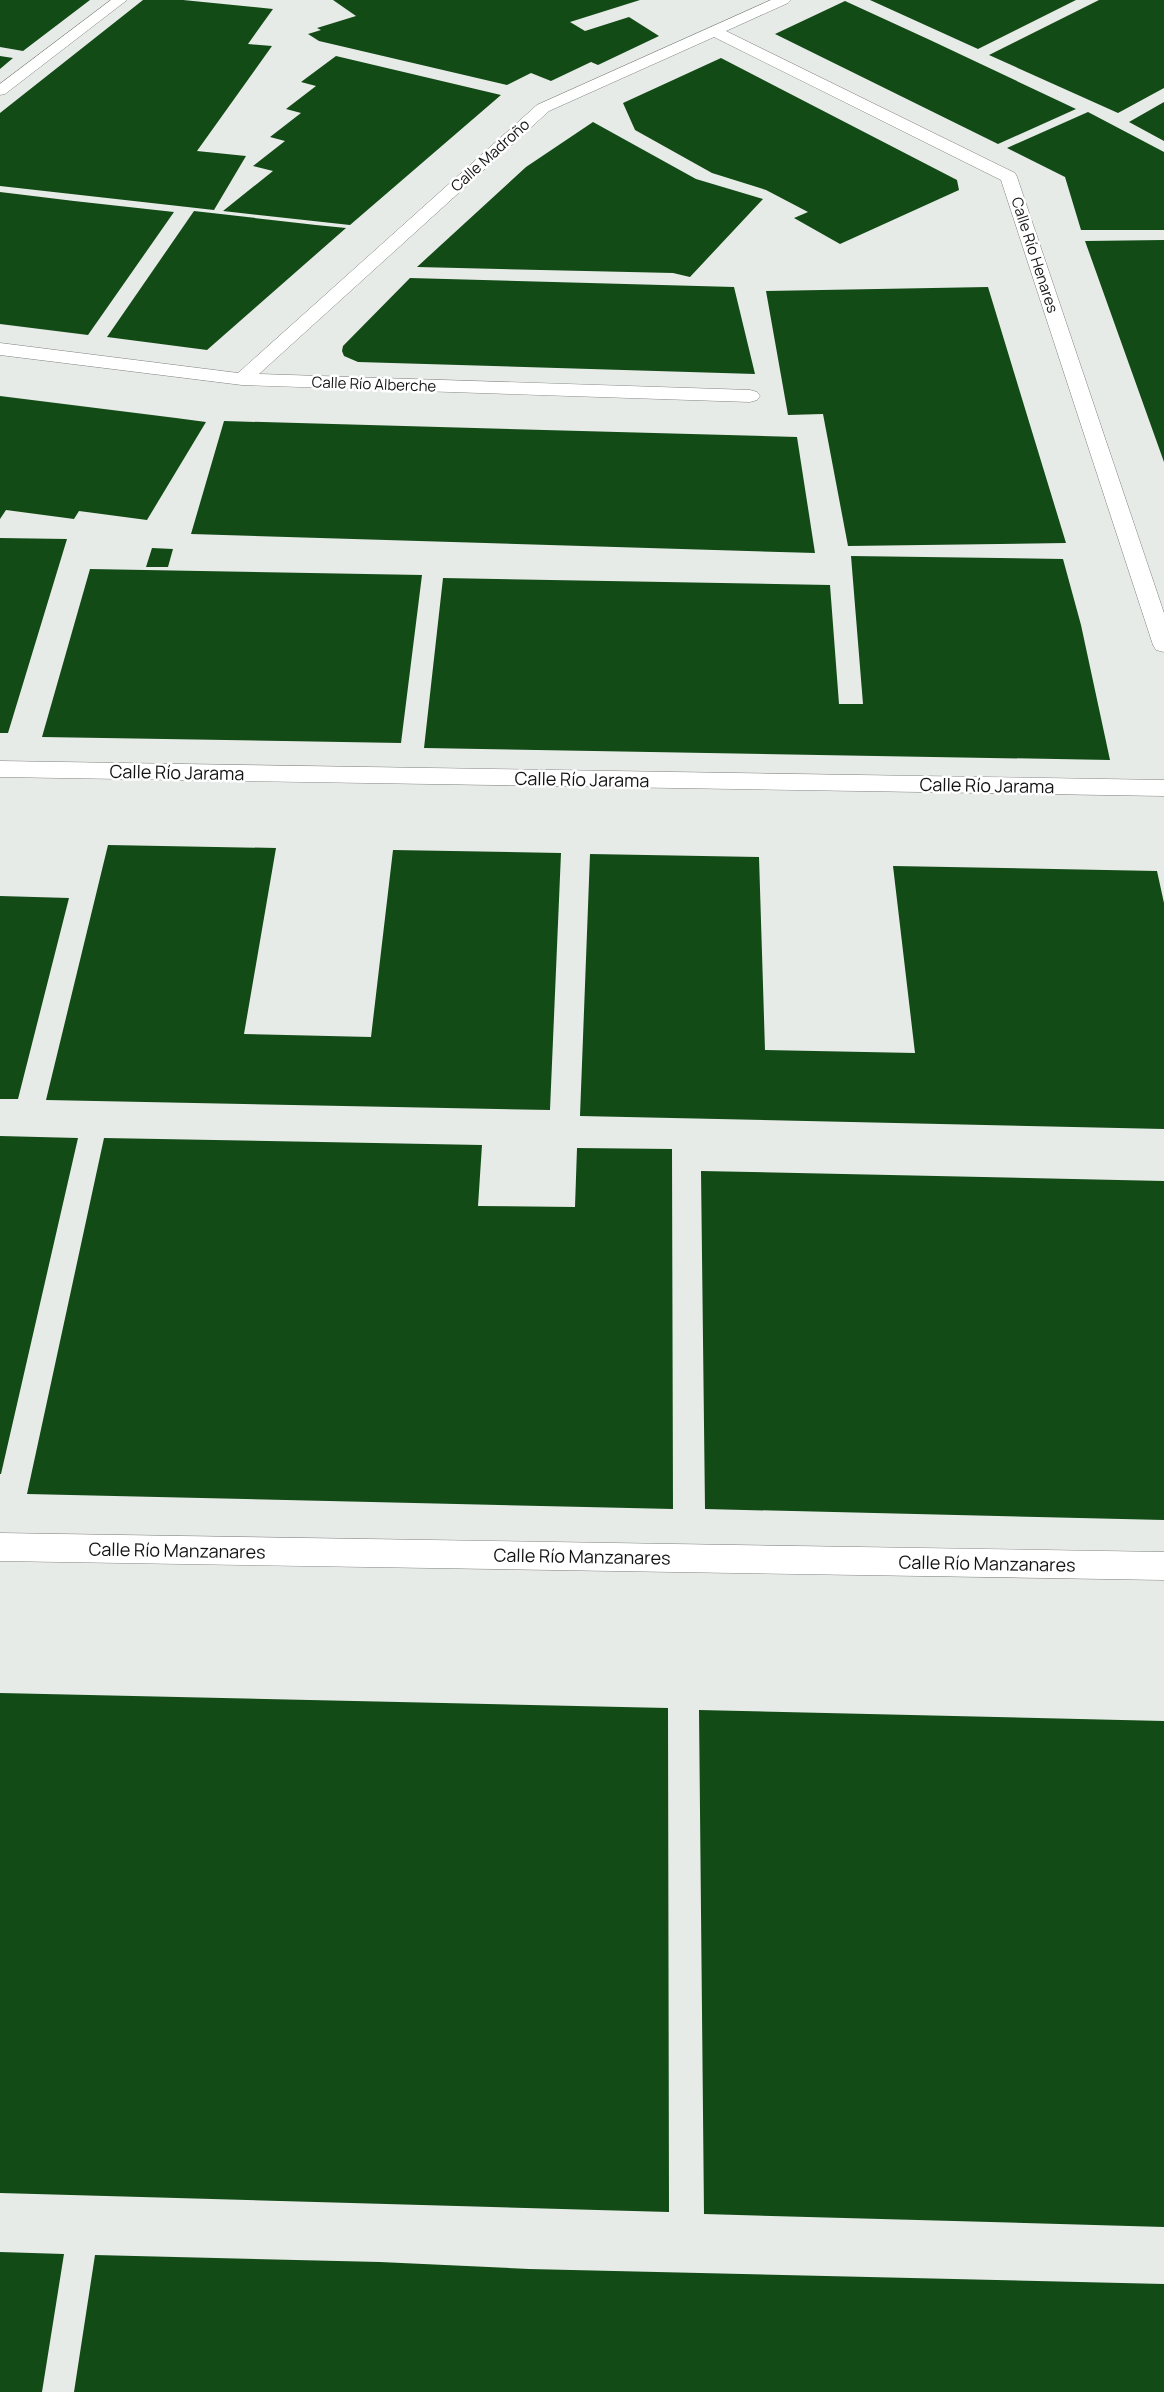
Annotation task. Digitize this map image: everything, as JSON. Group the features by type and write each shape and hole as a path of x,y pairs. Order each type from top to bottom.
{"street":[{"name":"Calle Madroño","path":"242,379 543,108 783,0"},
{"name":"Calle Río Henares","path":"714,31 1010,177 1164,645"},
{"name":"Calle Río Alberche","path":"0,349 242,379 750,396"},
{"name":"Calle Río Jarama","path":"0,769 1164,788"},
{"name":"Calle Río Manzanares","path":"0,1547 1164,1566"}],"lane":[{"path":"0,90 120,0"}],"building":[{"path":"0,0 90,0 23,51 0,47"},
{"path":"143,0 183,0 273,9 248,44 272,46 197,151 246,156 214,210 0,186 0,113"},
{"path":"333,0 640,0 570,22 585,31 629,17 659,36 598,65 591,62 551,81 531,73 507,85 319,41 308,34 321,30 317,28 356,16"},
{"path":"870,0 1076,0 978,49"},
{"path":"1099,0 1164,0 1164,88 1118,113 989,55"},
{"path":"845,1 1076,109 998,144 775,34"},
{"path":"0,56 13,58 0,69"},
{"path":"336,56 501,95 350,225 223,211 273,171 253,166 285,141 270,137 301,113 286,109 316,86 301,82"},
{"path":"721,58 957,180 959,190 840,244 794,218 808,212 766,190 712,173 635,130 623,103"},
{"path":"1164,102 1164,141 1129,122"},
{"path":"1088,112 1164,152 1164,230 1081,230 1065,177 1007,148"},
{"path":"593,122 696,179 763,199 690,277 673,273 417,267 526,167"},
{"path":"0,192 174,212 88,335 0,324"},
{"path":"194,211 346,228 207,350 107,337"},
{"path":"1164,240 1164,462 1085,241"},
{"path":"410,278 734,287 755,374 358,362 344,356 343,346"},
{"path":"988,287 1066,543 848,546 823,414 788,415 766,291"},
{"path":"0,396 206,422 147,520 79,511 74,519 6,510 0,519"},
{"path":"224,421 797,437 815,553 191,534"},
{"path":"0,538 67,539 8,733 0,733"},
{"path":"152,548 173,549 168,567 146,567"},
{"path":"851,556 1063,559 1081,625 1110,760 424,748 443,578 830,585 839,704 863,704"},
{"path":"90,569 422,575 401,743 42,737"},
{"path":"108,845 276,848 244,1034 371,1037 393,850 561,853 550,1110 46,1100"},
{"path":"590,854 759,857 765,1050 915,1053 893,866 1157,871 1164,903 1164,1129 580,1116"},
{"path":"0,896 69,898 18,1099 0,1099"},
{"path":"0,1136 78,1138 1,1474 0,1474"},
{"path":"104,1138 482,1145 478,1206 575,1207 577,1148 672,1149 673,1509 27,1494"},
{"path":"701,1171 1164,1181 1164,1520 705,1509"},
{"path":"0,1693 668,1708 669,2212 0,2193"},
{"path":"699,1710 1164,1721 1164,2227 704,2214"},
{"path":"0,2252 64,2254 42,2392 0,2392"},
{"path":"95,2255 380,2262 529,2269 1164,2284 1164,2392 74,2392"}]}
